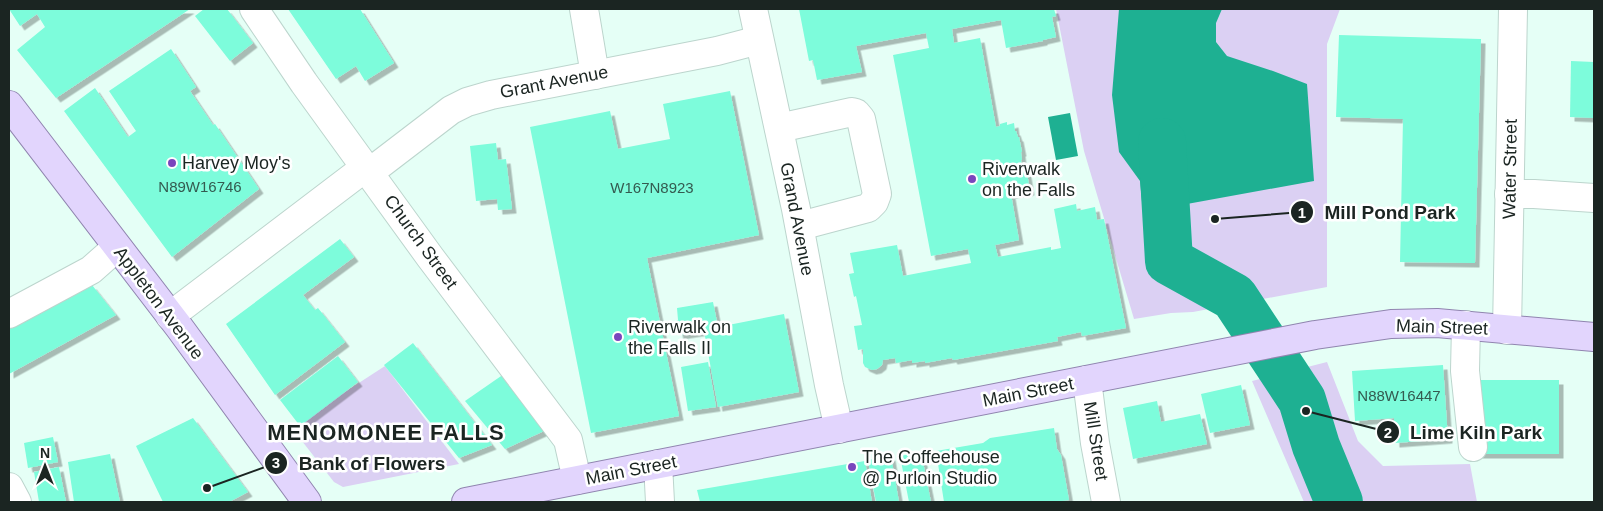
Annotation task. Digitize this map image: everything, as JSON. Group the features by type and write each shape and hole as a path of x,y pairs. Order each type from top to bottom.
{"main road":[{"name":"Appleton Avenue","path":"9,105 170,316 307,502"},
{"name":"Main Street","path":"466,502 1315,335 1391,324 1438,323 1594,337"}],"street":[{"name":"Church Street","path":"254,9 430,257 568,440 577,480"},
{"path":"584,9 595,75"},
{"name":"Grand Avenue","path":"754,9 759,40 800,226 839,429"},
{"name":"Water Street","path":"1507,330 1513,9"},
{"name":"Grant Avenue","path":"170,316 368,170 467,102 491,95 717,51 759,40"},
{"path":"779,128 840,114 856,113 861,120 871,166 876,194 876,199 872,206 800,226"},
{"path":"1509,194 1594,198"},
{"path":"9,314 91,270 117,247"},
{"path":"1466,325 1466,371 1473,447"},
{"name":"Mill Street","path":"1087,380 1095,443 1106,502"},
{"path":"658,464 660,502"},
{"path":"9,487 17,502"}],"shaded area":[{"path":"1056,9 1340,9 1327,44 1327,287 1193,312 1171,313 1134,319 1084,151"},
{"path":"1119,9 1222,9 1216,23 1216,42 1227,56 1307,84 1314,181 1143,212 1140,181 1119,152 1112,95"},
{"path":"1070,113 1078,156 1056,160 1048,117"},
{"path":"1327,362 1358,441 1383,466 1470,464 1477,502 1304,502 1252,381"},
{"path":"385,366 459,464 343,487 334,482 291,427"}],"building":[{"path":"9,9 190,9 56,98 17,50 45,27 37,14 20,26"},
{"path":"204,9 227,9 253,43 230,61 195,16"},
{"path":"288,9 360,9 394,63 365,81 356,66 336,79"},
{"name":"Riverwalk on the Falls","path":"799,9 1054,9 1056,16 1052,17 1056,37 1043,41 1006,48 1001,20 952,29 954,43 980,38 996,127 1007,122 1007,125 1014,123 1022,152 1022,168 1026,167 1030,191 1011,194 1019,240 995,245 998,257 1051,247 1051,250 1061,248 1054,209 1076,204 1077,211 1095,207 1097,220 1104,219 1126,328 1082,336 1081,332 1057,337 1058,341 953,360 952,358 925,363 925,361 912,363 912,360 896,363 895,358 883,360 882,365 877,369 872,370 865,367 863,363 863,349 858,350 854,326 862,325 849,274 854,273 850,253 897,245 903,276 971,263 968,249 931,256 893,55 929,48 926,33 856,46 862,72 817,80 813,60 809,61"},
{"path":"1339,35 1481,39 1475,263 1400,262 1403,119 1336,117"},
{"name":"Harvey Moy's","path":"171,49 196,87 190,91 259,189 172,257 64,111 95,88 128,137 136,131 109,91"},
{"path":"1571,61 1594,62 1594,118 1570,117"},
{"name":"Riverwalk on the Falls II","path":"730,91 759,235 647,258 679,416 591,433 530,127 610,111 618,149 670,139 663,104"},
{"path":"496,143 498,160 506,159 512,209 498,210 497,199 476,201 470,146"},
{"path":"340,239 354,257 303,295 315,310 318,308 345,342 275,395 226,324"},
{"path":"92,285 116,315 9,374 9,328"},
{"path":"713,302 718,327 784,314 799,392 718,407 704,331 679,335 676,321 678,320 677,308"},
{"path":"413,343 492,445 459,458 384,365"},
{"path":"338,356 358,382 300,426 280,400"},
{"path":"708,362 716,407 688,411 681,367"},
{"path":"1443,365 1448,439 1395,443 1394,418 1355,421 1352,371"},
{"path":"504,374 544,431 505,449 465,401"},
{"path":"1478,380 1559,380 1559,454 1478,454"},
{"path":"1241,385 1250,425 1210,433 1201,394"},
{"path":"1157,401 1161,422 1200,414 1207,444 1133,459 1123,408"},
{"path":"193,418 248,492 229,502 163,502 136,446"},
{"path":"1054,428 1069,500 1053,502 944,502 936,451 983,443 990,438"},
{"path":"53,437 58,462 28,468 24,443"},
{"path":"921,452 931,502 909,502 900,456"},
{"path":"110,454 120,502 74,502 68,462"},
{"path":"891,456 899,502 876,502 868,460"},
{"path":"865,461 872,502 700,502 697,490"},
{"path":"59,467 66,502 39,502 34,472"}],"waterway":[{"path":"1162,142 1169,261 1234,297 1302,400 1316,446 1339,502"}],"place":[{"name":"Harvey Moy's","path":"172,163"},
{"name":"Riverwalk on the Falls","path":"972,179"},
{"name":"Mill Pond Park","path":"1215,219"},
{"name":"Riverwalk on the Falls II","path":"618,337"},
{"name":"Lime Kiln Park","path":"1306,411"},
{"name":"The Coffeehouse @ Purloin Studio","path":"852,467"},
{"name":"Bank of Flowers","path":"207,488"}],"district":[{"name":"MENOMONEE FALLS","path":"386,432"}]}
